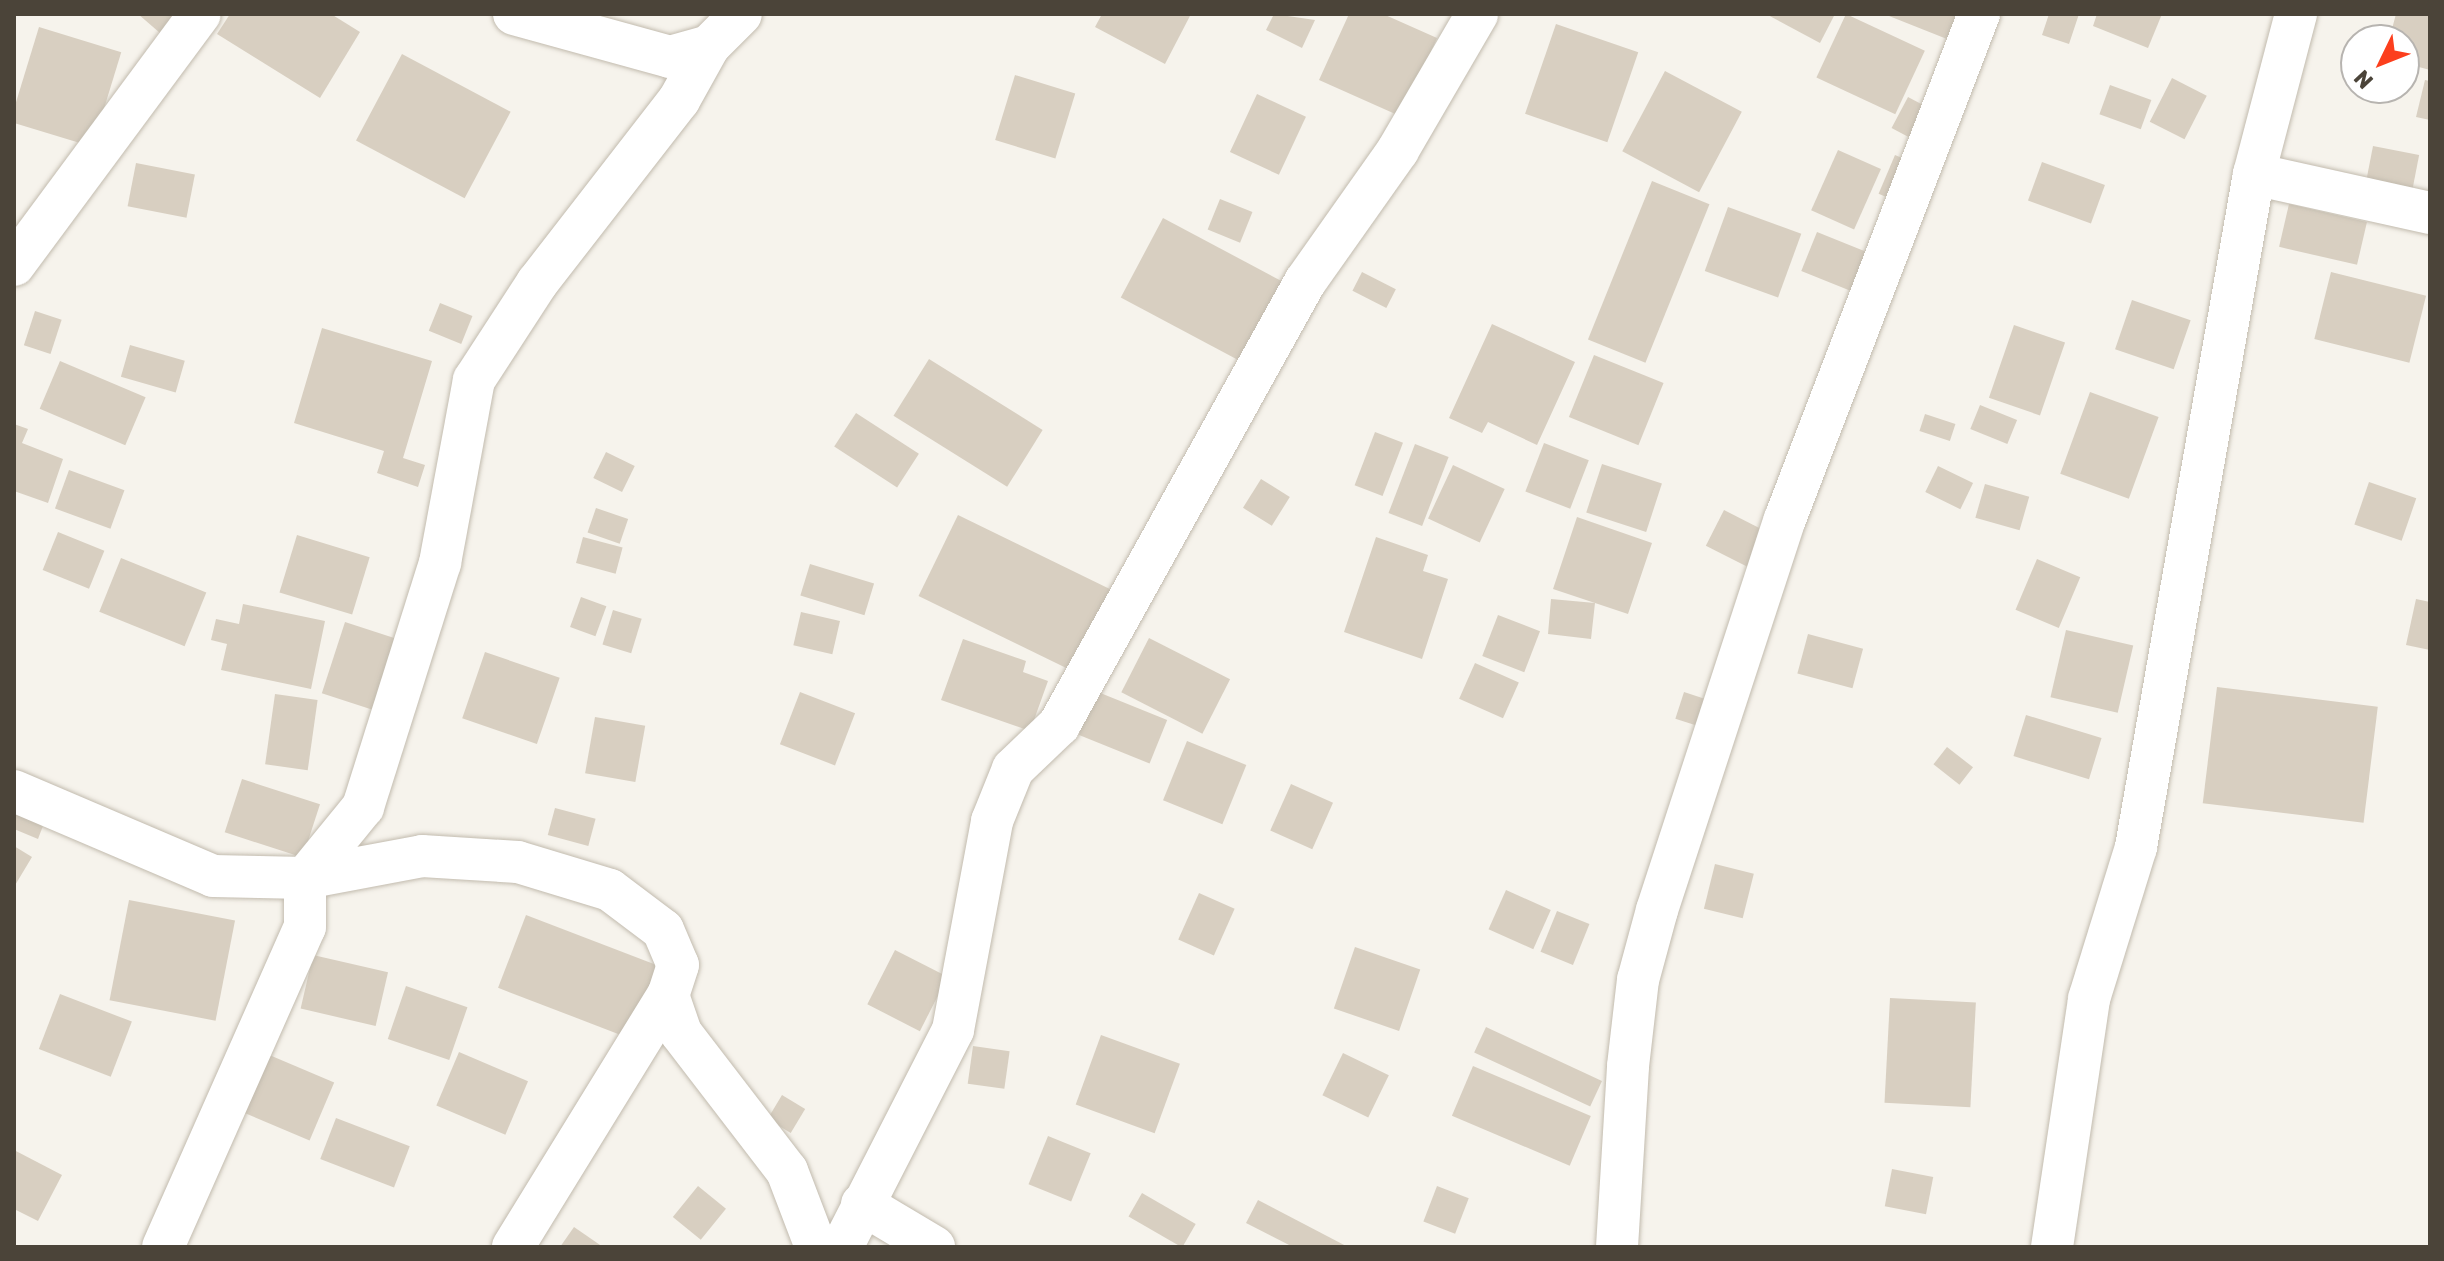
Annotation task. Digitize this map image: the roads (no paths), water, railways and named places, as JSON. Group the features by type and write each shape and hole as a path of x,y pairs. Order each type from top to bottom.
{"street":[{"path":"14,265 200,14"},
{"path":"514,14 670,57 709,46"},
{"path":"163,1247 305,927 305,878 363,807 440,563 474,380 537,283 679,100 709,46 741,14"},
{"path":"842,1247 953,1030 992,821 1013,769 1059,725 1305,282 1398,150 1477,14"},
{"path":"1617,1247 1628,1066 1638,980 1657,910 1785,519 1979,14"},
{"path":"2052,1247 2089,999 2136,847 2254,174 2296,14"},
{"path":"2254,174 2430,213"},
{"path":"14,791 213,876 305,878 456,855 574,875 610,890 663,930 678,965 668,995 513,1247"},
{"path":"668,995 681,1033 787,1171 816,1247"},
{"path":"862,1204 934,1247"}]}
